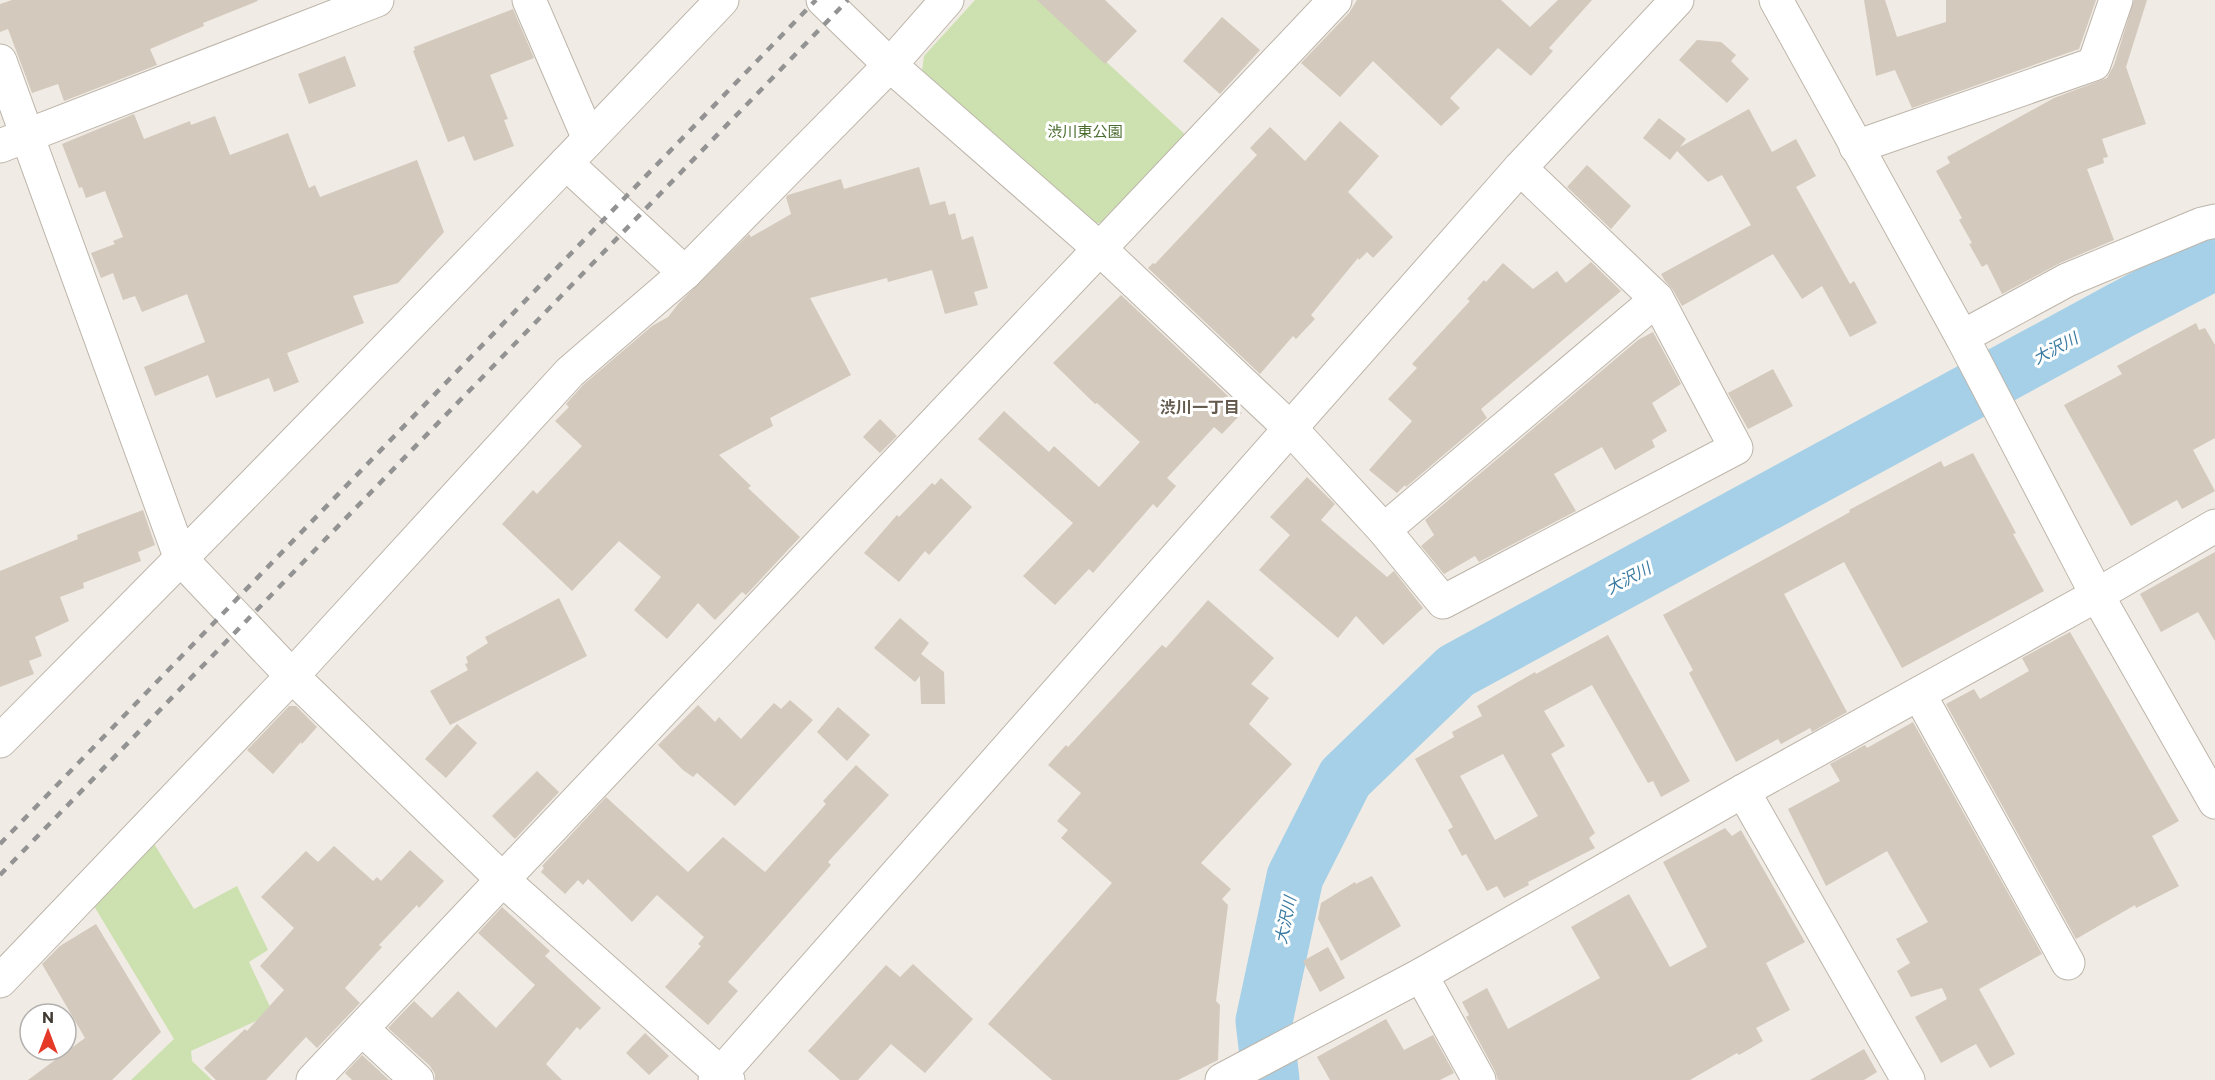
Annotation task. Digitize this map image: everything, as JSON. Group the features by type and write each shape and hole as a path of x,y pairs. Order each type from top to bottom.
{"street":[{"path":"14,141 377,0"},
{"path":"529,0 589,139"},
{"path":"0,741 182,559 722,0"},
{"path":"823,0 890,65 1100,249 1291,429 1384,530 1443,602 1736,448 1658,299 1520,168"},
{"path":"0,981 292,676 570,372 685,273 890,65 947,0"},
{"path":"313,1080 1335,0"},
{"path":"0,61 14,141 182,559 292,676 503,880 722,1078 1520,168 1677,0"},
{"path":"1776,0 1965,342 2097,594 2215,802"},
{"path":"1856,147 2094,64 2116,0"},
{"path":"566,163 685,273"},
{"path":"1965,342 2067,280 2202,224 2215,221"},
{"path":"1384,530 1658,299"},
{"path":"1228,1078 1306,1034 1421,975 2215,526"},
{"path":"1919,694 2068,963"},
{"path":"1743,791 1908,1080"},
{"path":"1421,975 1479,1080"},
{"path":"362,1029 417,1080"}],"green space":[{"name":"渋川東公園","path":"975,0 1039,0 1188,137 1109,222 1088,224 922,71 924,56"},
{"path":"153,842 194,909 237,886 268,950 249,962 273,1013 191,1051 192,1061 212,1080 131,1080 174,1039 94,906"}],"building":[{"path":"12,0 258,1 203,23 204,26 150,49 157,65 64,101 58,84 32,93 8,29 0,32 0,4"},
{"path":"1037,0 1105,0 1137,31 1105,64"},
{"path":"1357,0 1501,0 1530,27 1558,0 1592,0 1549,48 1553,51 1531,76 1498,48 1450,98 1460,108 1441,126 1373,61 1340,97 1301,63 1349,13"},
{"path":"1864,0 1885,0 1897,37 1946,22 1946,0 2096,0 2079,49 1912,108 1895,70 1876,76"},
{"path":"2134,0 2147,0 2126,67 2146,124 2102,139 2108,157 2103,158 2104,163 2087,169 2114,240 2060,263 2002,294 1987,264 1982,267 1969,244 1972,243 1959,220 1962,218 1936,171 1950,163 1947,157 2054,98 2107,78 2114,65"},
{"path":"513,9 534,58 490,75 508,119 504,120 514,146 474,161 464,136 448,142 413,51 414,47"},
{"path":"1222,17 1260,50 1220,94 1183,61"},
{"path":"1697,40 1721,42 1736,55 1731,61 1749,79 1727,103 1679,60"},
{"path":"345,56 356,86 309,104 298,74"},
{"path":"1749,109 1772,152 1796,139 1816,176 1796,187 1850,284 1854,281 1877,323 1850,337 1822,286 1802,299 1773,254 1682,306 1661,274 1751,225 1722,175 1708,182 1677,151 1670,160 1643,138 1659,118 1686,139 1680,147"},
{"path":"134,114 144,139 190,121 191,125 215,116 230,155 288,133 309,188 315,185 320,197 417,160 444,232 398,283 353,296 364,323 287,353 299,382 274,392 269,378 216,398 208,375 155,396 144,367 205,342 187,294 142,312 135,296 123,300 113,273 101,278 91,253 115,244 113,241 123,237 105,191 86,198 82,187 79,188 62,144"},
{"path":"1340,121 1379,156 1348,192 1393,237 1373,258 1367,252 1359,260 1358,258 1311,315 1315,319 1296,339 1293,336 1260,374 1148,268 1153,263 1155,264 1257,155 1250,148 1270,127 1305,161"},
{"path":"1587,165 1631,206 1611,229 1567,187"},
{"path":"919,167 930,205 945,201 949,215 955,213 962,240 973,236 988,288 974,292 978,305 945,314 932,270 888,282 887,278 810,298 851,375 770,418 773,426 719,455 751,486 748,488 800,537 746,595 742,592 715,620 698,603 667,639 634,610 661,577 619,541 572,591 502,524 533,490 537,494 582,446 555,421 569,407 566,404 583,385 652,326 668,317 679,303 749,234 751,237 791,214 786,197 788,195 841,179 844,189"},
{"path":"1591,262 1621,291 1481,409 1487,418 1397,493 1369,470 1412,421 1388,399 1417,368 1412,364 1470,301 1467,299 1484,280 1486,282 1503,263 1533,289 1557,271 1566,283"},
{"path":"1121,295 1228,396 1226,398 1242,413 1222,434 1214,427 1167,478 1176,486 1157,508 1153,504 1093,573 1089,569 1055,605 1023,576 1073,523 978,439 1004,411 1049,452 1054,446 1099,487 1140,442 1097,403 1095,404 1053,363"},
{"path":"2196,323 2199,330 2205,328 2215,345 2215,438 2193,450 2215,491 2182,509 2177,500 2131,526 2064,405 2122,374 2117,366"},
{"path":"1653,332 1681,384 1652,403 1667,431 1652,440 1655,447 1615,470 1602,447 1554,474 1576,511 1479,562 1475,556 1444,574 1421,546 1434,535 1425,520 1638,340"},
{"path":"1773,369 1793,406 1748,429 1728,393"},
{"path":"880,419 897,436 880,453 863,437"},
{"path":"1973,453 2044,591 1902,668 1844,562 1784,594 1847,712 1812,732 1810,728 1781,744 1778,739 1736,762 1689,673 1693,670 1663,615 1941,461 1944,467"},
{"path":"1307,477 1335,504 1321,520 1387,577 1394,571 1423,608 1383,645 1356,616 1338,638 1259,570 1290,535 1270,517"},
{"path":"941,478 972,507 929,555 925,551 899,582 864,553 897,515 899,517 932,483 935,485"},
{"path":"143,510 155,545 138,552 141,561 83,583 84,588 60,597 69,621 35,637 42,656 29,661 34,674 0,687 0,571 78,539 77,535"},
{"path":"2215,552 2215,641 2198,612 2161,632 2140,594"},
{"path":"559,598 587,656 450,725 430,691 468,670 465,664 468,663 466,657 488,643 485,637"},
{"path":"1208,600 1274,658 1251,684 1269,698 1249,724 1292,764 1201,863 1231,889 1222,899 1228,905 1216,1001 1220,1005 1218,1060 1178,1080 1052,1080 988,1024 1112,883 1061,838 1068,830 1057,821 1081,793 1048,765 1066,745 1068,747 1162,645 1166,648"},
{"path":"900,618 929,643 921,654 944,672 945,704 921,704 920,676 915,682 874,648"},
{"path":"2070,632 2179,821 2152,836 2179,886 2136,908 2135,905 2076,939 1946,704 1974,689 1980,699 2029,671 2022,658"},
{"path":"1608,635 1690,781 1661,797 1653,781 1648,783 1592,685 1544,711 1565,746 1551,754 1595,833 1589,838 1595,848 1528,882 1529,885 1504,898 1497,886 1487,891 1466,854 1462,856 1448,830 1453,827 1415,759 1454,737 1452,732 1482,716 1477,706 1535,672 1536,674","holes":["1503,754 1538,816 1495,840 1460,776"]},
{"path":"790,700 813,720 735,806 697,773 693,777 683,770 658,745 698,705 715,722 719,717 741,739 774,703 781,709"},
{"path":"289,706 296,706 317,727 273,774 247,750"},
{"path":"838,707 870,735 847,761 817,732"},
{"path":"1913,722 2042,954 1979,989 2015,1054 1990,1068 1976,1044 1941,1063 1915,1017 1947,999 1942,988 1911,997 1897,971 1910,963 1896,939 1928,922 1887,851 1826,886 1788,809 1840,781 1830,764 1865,745 1867,748"},
{"path":"457,724 477,743 446,778 425,759"},
{"path":"856,765 889,795 828,862 831,865 728,982 738,991 708,1025 665,987 701,946 698,944 704,937 657,895 632,922 588,879 583,885 578,880 565,894 541,872 544,868 542,866 606,797 688,872 723,837 765,872 826,804 823,801"},
{"path":"537,771 559,792 515,839 492,816"},
{"path":"1725,828 1732,836 1741,830 1805,942 1766,963 1790,1010 1756,1028 1763,1041 1690,1080 1498,1080 1466,1017 1469,1015 1462,1002 1487,988 1508,1029 1600,978 1571,927 1629,894 1670,967 1707,947 1663,862"},
{"path":"334,846 373,881 377,877 381,881 410,850 444,881 419,908 417,905 379,945 382,947 345,988 360,1003 317,1048 306,1037 266,1080 216,1080 204,1068 245,1029 247,1031 284,990 260,966 294,928 261,897 306,851 318,862"},
{"path":"1372,876 1401,926 1341,961 1318,919 1321,903 1355,882 1356,884"},
{"path":"502,907 550,951 545,956 601,1008 580,1030 577,1027 546,1064 562,1080 435,1080 435,1074 430,1066 388,1028 414,1001 432,1018 458,991 496,1028 535,985 478,933"},
{"path":"96,924 161,1032 112,1080 28,1080 52,1062 78,1062 78,1043 85,1038 78,1026 78,1002 64,1002 42,964 60,946"},
{"path":"1328,947 1345,978 1320,992 1303,961"},
{"path":"913,964 973,1019 925,1073 891,1044 858,1080 840,1080 808,1051 886,965 900,977"},
{"path":"1386,1019 1404,1050 1433,1035 1454,1073 1440,1080 1330,1080 1317,1057"},
{"path":"645,1033 669,1056 649,1075 626,1053"},
{"path":"1864,1049 1877,1072 1864,1080 1810,1080"},
{"path":"362,1055 389,1080 352,1080 345,1073"}],"waterway":[{"name":"大沢川","path":"1271,1080 1264,1021 1295,877 1345,778 1456,671 2215,261"}],"railway":[{"path":"0,844 816,0"},
{"path":"0,875 848,0"}],"district":[{"name":"渋川一丁目","path":"1200,407"}]}
